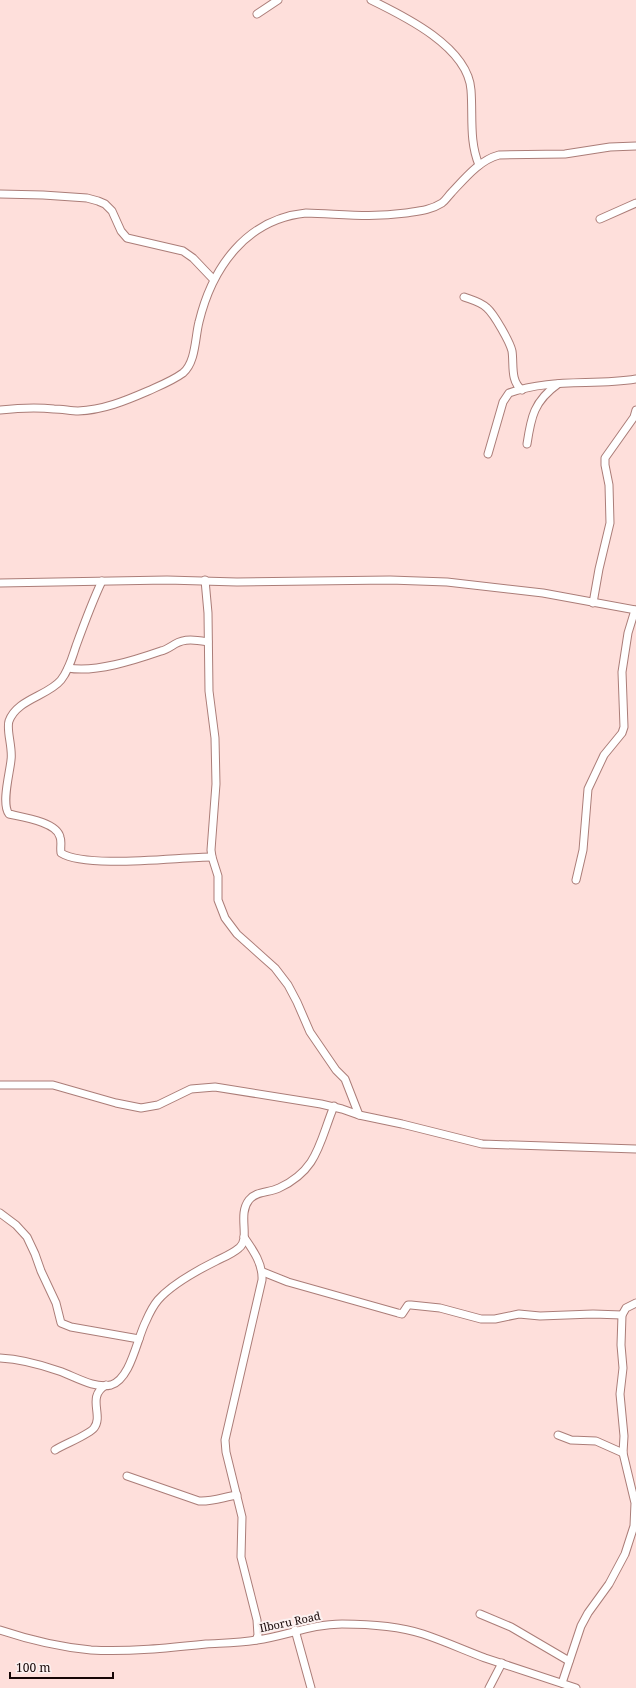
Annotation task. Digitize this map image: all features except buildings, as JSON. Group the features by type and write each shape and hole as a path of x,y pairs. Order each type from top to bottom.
{"street":[{"path":"257,14 278,0"},
{"path":"371,0 409,19 430,34 462,64 470,84 473,143 479,165"},
{"path":"0,410 34,408 78,411 102,408 114,405 152,389 182,373 190,362 199,321 213,280 224,262 245,239 253,232 274,222 296,214 306,213 376,216 421,211 437,206 445,201 479,165 490,157 499,155 565,154 610,147 636,146"},
{"path":"0,194 87,198 98,201 105,204 112,211 121,231 127,238 183,251 193,258 213,280"},
{"path":"600,219 636,203"},
{"path":"464,297 478,302 491,312 510,345 514,378 522,390"},
{"path":"488,454 503,402 509,393 560,383 591,383 636,379"},
{"path":"528,444 533,414 537,405 546,393 560,383"},
{"path":"593,603 610,523 610,485 605,465 605,458 634,417 636,410"},
{"path":"205,580 208,613 209,690 215,738 216,784 212,857 218,876 218,900 225,918 237,934 275,968 288,985 310,1032 336,1070 345,1079 359,1116"},
{"path":"0,583 205,580 269,582 390,580 447,582 543,593 636,610 628,633 622,672 624,728 622,733 604,755 588,789 583,850 576,880"},
{"path":"102,581 68,668 61,680 55,686 19,708 9,721 8,727 12,758 7,787 6,808 8,812 55,828 60,836 60,853 68,857 112,861 212,857"},
{"path":"68,668 81,670 91,669 124,662 165,650 182,641 192,640 208,642"},
{"path":"0,1085 54,1085 141,1108 158,1105 191,1090 208,1087 334,1106 359,1116 402,1124 482,1144 636,1149"},
{"path":"55,1450 95,1428 97,1393 106,1385 118,1382 129,1366 146,1321 159,1299 182,1282 242,1247 244,1237 243,1213 247,1202 254,1195 274,1190 287,1184 299,1176 310,1164 322,1141 334,1106"},
{"path":"0,1213 13,1222 27,1237 56,1303 61,1323 71,1327 139,1339"},
{"path":"244,1237 258,1260 262,1272 260,1291 225,1440 226,1452 242,1517 241,1557 257,1620 258,1635 256,1640"},
{"path":"262,1272 288,1282 402,1314 408,1305 411,1305 440,1308 481,1319 495,1319 519,1314 540,1316 593,1314 622,1315"},
{"path":"562,1683 581,1626 588,1613 609,1584 625,1554 634,1526 635,1503 623,1453 624,1436 620,1394 623,1368 621,1345 622,1315 626,1308 636,1303"},
{"path":"0,1358 23,1360 57,1370 91,1383 106,1385"},
{"path":"558,1435 571,1440 596,1441 623,1453"},
{"path":"127,1476 199,1501 210,1502 218,1498 237,1495"},
{"path":"480,1614 511,1626 569,1661"},
{"name":"Ilboru Road","path":"0,1630 30,1640 58,1646 91,1650 175,1648 256,1640 315,1626 363,1624 406,1630 422,1634 576,1688"},
{"path":"294,1630 311,1688"},
{"path":"490,1688 502,1663"}]}
